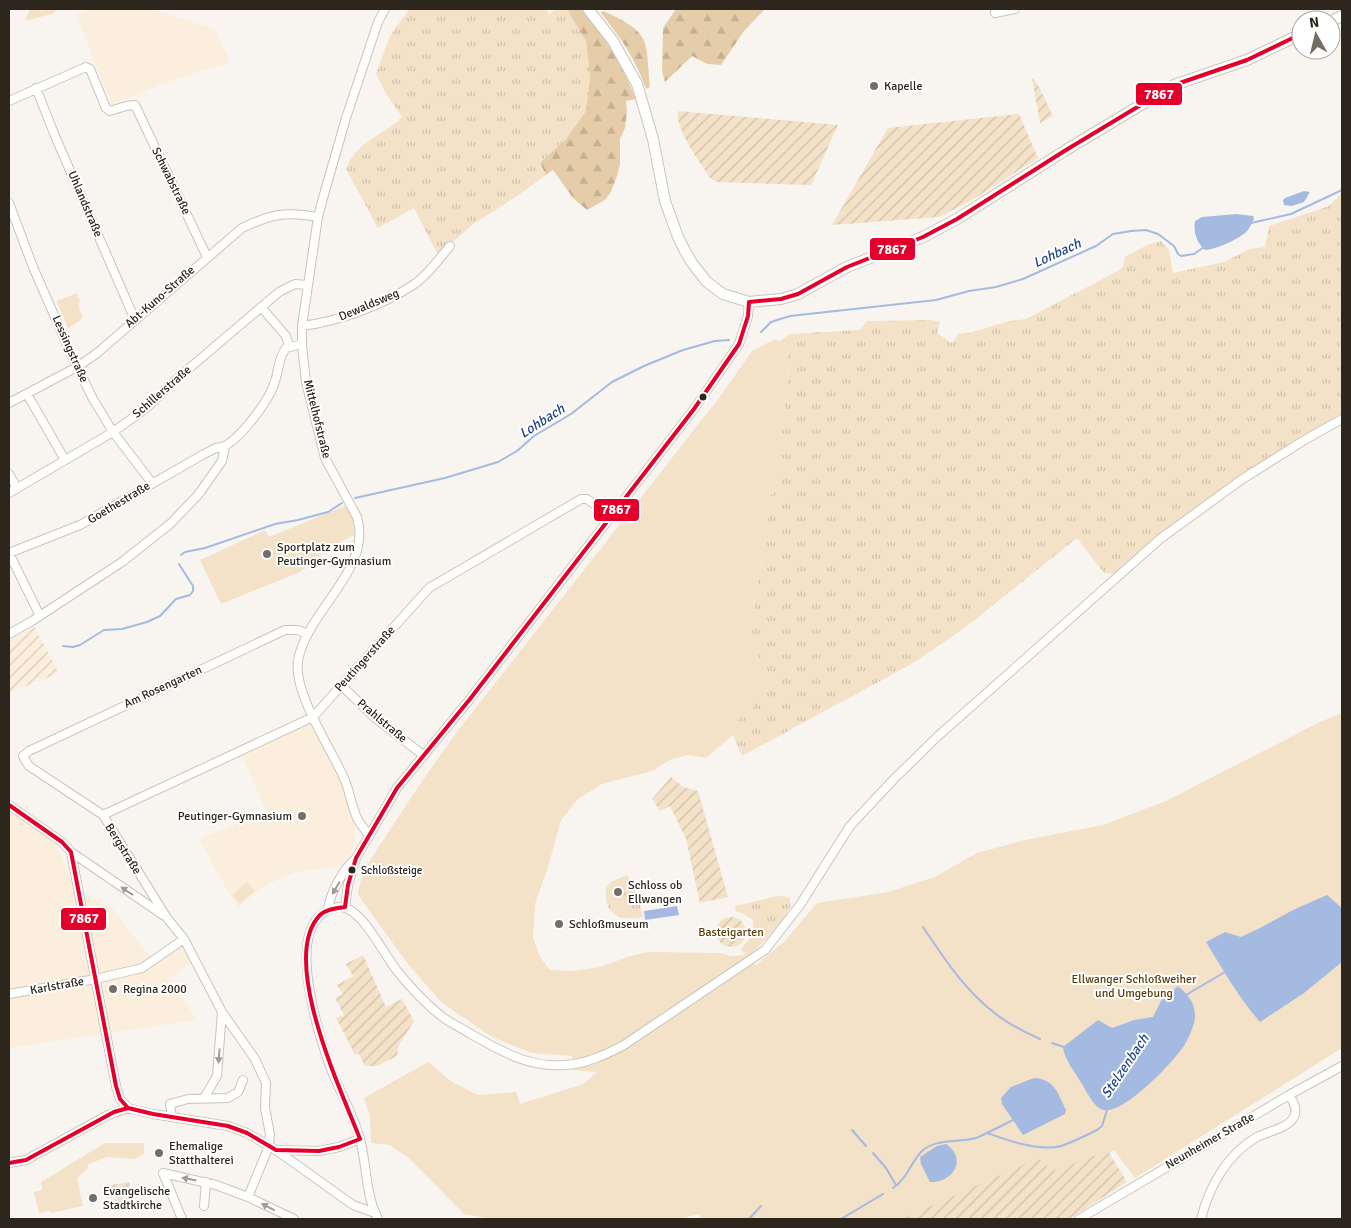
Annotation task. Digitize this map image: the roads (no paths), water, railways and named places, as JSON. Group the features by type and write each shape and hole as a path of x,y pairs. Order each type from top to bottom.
{"main road":[{"path":"588,9 613,41 637,84 653,138 671,219 692,264 708,282 723,294 749,302 780,299 798,294 847,267 923,237 958,219 1066,150 1174,85 1247,60 1291,39"}],"street":[{"name":"Mittelhofstraße","path":"369,835 358,819 344,779 313,717 299,682 297,667 298,658 307,634 350,568 360,539 360,526 357,517 325,458 308,389 302,344 302,326 318,217 346,118 378,22 385,9"},
{"path":"995,14 1015,9"},
{"name":"Schwabstraße","path":"36,88 86,68 90,69 106,108 110,111 135,105 207,257"},
{"path":"9,101 36,88"},
{"name":"Uhlandstraße","path":"36,88 135,320"},
{"name":"Lessingstraße","path":"9,203 33,267 93,399 113,432 152,483"},
{"name":"Abt-Kuno-Straße","path":"9,403 77,367 242,228 266,217 281,214 318,217"},
{"name":"Dewaldsweg","path":"302,326 319,324 382,302 414,284 450,246"},
{"name":"Schillerstraße","path":"9,493 113,432 145,410 180,377 287,287 294,284 307,285"},
{"path":"345,907 348,884 356,858 397,788 470,699 694,409 739,344 748,316 749,302"},
{"path":"261,307 286,336 289,346"},
{"path":"9,634 122,562 170,524 203,488 222,461 225,446 233,441 265,404 275,382 282,352 289,346 302,344"},
{"path":"27,394 65,460"},
{"path":"376,1216 371,1201 360,1139 331,1070 318,1032 307,973 309,931 320,915 328,910 345,907 355,914 374,936 398,972 441,1016 516,1058 537,1064 564,1066 602,1057 624,1045 765,950 800,905 850,826 893,780 937,737 1154,545 1241,480 1302,441 1342,419"},
{"name":"Goethestraße","path":"9,553 80,526 204,454 225,446"},
{"path":"9,474 16,488"},
{"name":"Peutingerstraße","path":"103,815 313,717 429,588 581,499 588,499 612,517"},
{"path":"9,553 40,616"},
{"name":"Am Rosengarten","path":"24,758 29,751 285,630 298,630 307,634"},
{"name":"Prahlstraße","path":"341,685 374,717 423,755"},
{"name":"Bergstraße","path":"24,758 29,766 103,815 167,918 184,939 222,1012 256,1060 266,1083 265,1108 272,1148"},
{"path":"9,804 62,842 71,852 167,918"},
{"path":"71,852 116,1086 120,1099 128,1108"},
{"path":"328,910 331,896 350,864 356,858"},
{"name":"Karlstraße","path":"9,994 96,979 142,968 184,939"},
{"path":"204,1098 217,1076 222,1012"},
{"name":"Neunheimer Straße","path":"1079,1219 1289,1095 1342,1066"},
{"path":"172,1117 170,1104 188,1099 228,1098 238,1092 243,1080"},
{"path":"1201,1219 1212,1187 1236,1153 1258,1136 1282,1126 1293,1118 1295,1113 1294,1106 1289,1095"},
{"path":"9,1163 26,1160 108,1115 128,1108 228,1126 247,1133 353,1204 376,1216"},
{"path":"272,1148 319,1151 339,1147 360,1139"},
{"path":"248,1196 272,1148"},
{"path":"180,1216 163,1174 206,1182 248,1196 290,1219"},
{"path":"204,1206 206,1182"}],"water":[{"path":"1304,191 1310,192 1304,202 1292,206 1284,205 1283,200 1285,198"},
{"path":"1237,214 1253,216 1254,219 1248,230 1228,243 1205,250 1196,237 1195,221 1202,217"},
{"path":"1327,895 1342,908 1342,962 1304,993 1260,1022 1238,994 1206,942 1225,932 1241,937"},
{"path":"677,906 679,915 645,920 644,911"},
{"path":"1178,986 1190,999 1195,1015 1185,1044 1171,1062 1136,1095 1113,1109 1100,1109 1090,1098 1072,1069 1065,1056 1063,1047 1098,1020 1112,1028 1134,1020 1153,1017 1162,999"},
{"path":"1034,1078 1047,1081 1055,1088 1066,1110 1065,1114 1023,1135 1002,1104 1001,1098 1011,1087"},
{"path":"946,1144 953,1150 956,1156 957,1163 955,1169 945,1179 930,1182 921,1164 920,1157 937,1146"}],"waterway":[{"name":"Lohbach","path":"1251,223 1291,214 1342,190"},
{"name":"Lohbach","path":"761,332 771,322 790,316 936,300 969,291 996,287 1023,279 1096,246 1113,234 1146,230 1158,234 1174,246 1181,256 1194,254 1204,247"},
{"name":"Lohbach","path":"355,498 445,478 498,462 517,451 534,436 571,414 612,382 683,350 715,341 729,340"},
{"name":"Lohbach","path":"181,555 185,552 205,548 275,524 328,512 342,503"},
{"name":"Lohbach","path":"63,646 73,647 80,645 104,630 122,629 147,622 160,616 176,599 190,595 193,591 193,586 179,564"},
{"path":"923,927 974,995 1006,1022 1040,1039"},
{"name":"Stelzenbach","path":"1186,995 1225,972"},
{"path":"1052,1043 1064,1047"},
{"name":"Stelzenbach","path":"893,1188 902,1180 922,1151 934,1144 977,1138 987,1133 1013,1142 1033,1146 1061,1146 1097,1130 1102,1126 1107,1110"},
{"path":"987,1133 1013,1120"},
{"path":"852,1130 866,1146"},
{"path":"873,1153 886,1168 896,1185"},
{"name":"Stelzenbach","path":"841,1219 883,1194"},
{"path":"749,1219 761,1206"}],"place":[{"name":"Kapelle","path":"874,86"},
{"name":"Sportplatz zum Peutinger-Gymnasium","path":"267,554"},
{"name":"Peutinger-Gymnasium","path":"302,816"},
{"name":"Schloßsteige","path":"352,870"},
{"name":"Schloss ob Ellwangen","path":"618,892"},
{"name":"Schloßmuseum","path":"559,924"},
{"name":"Regina 2000","path":"113,989"},
{"name":"Ehemalige Statthalterei","path":"159,1153"},
{"name":"Evangelische Stadtkirche","path":"93,1198"}],"park label":[{"name":"Basteigarten","path":"731,932"},
{"name":"Ellwanger Schloßweiher und Umgebung","path":"1134,986"}]}
